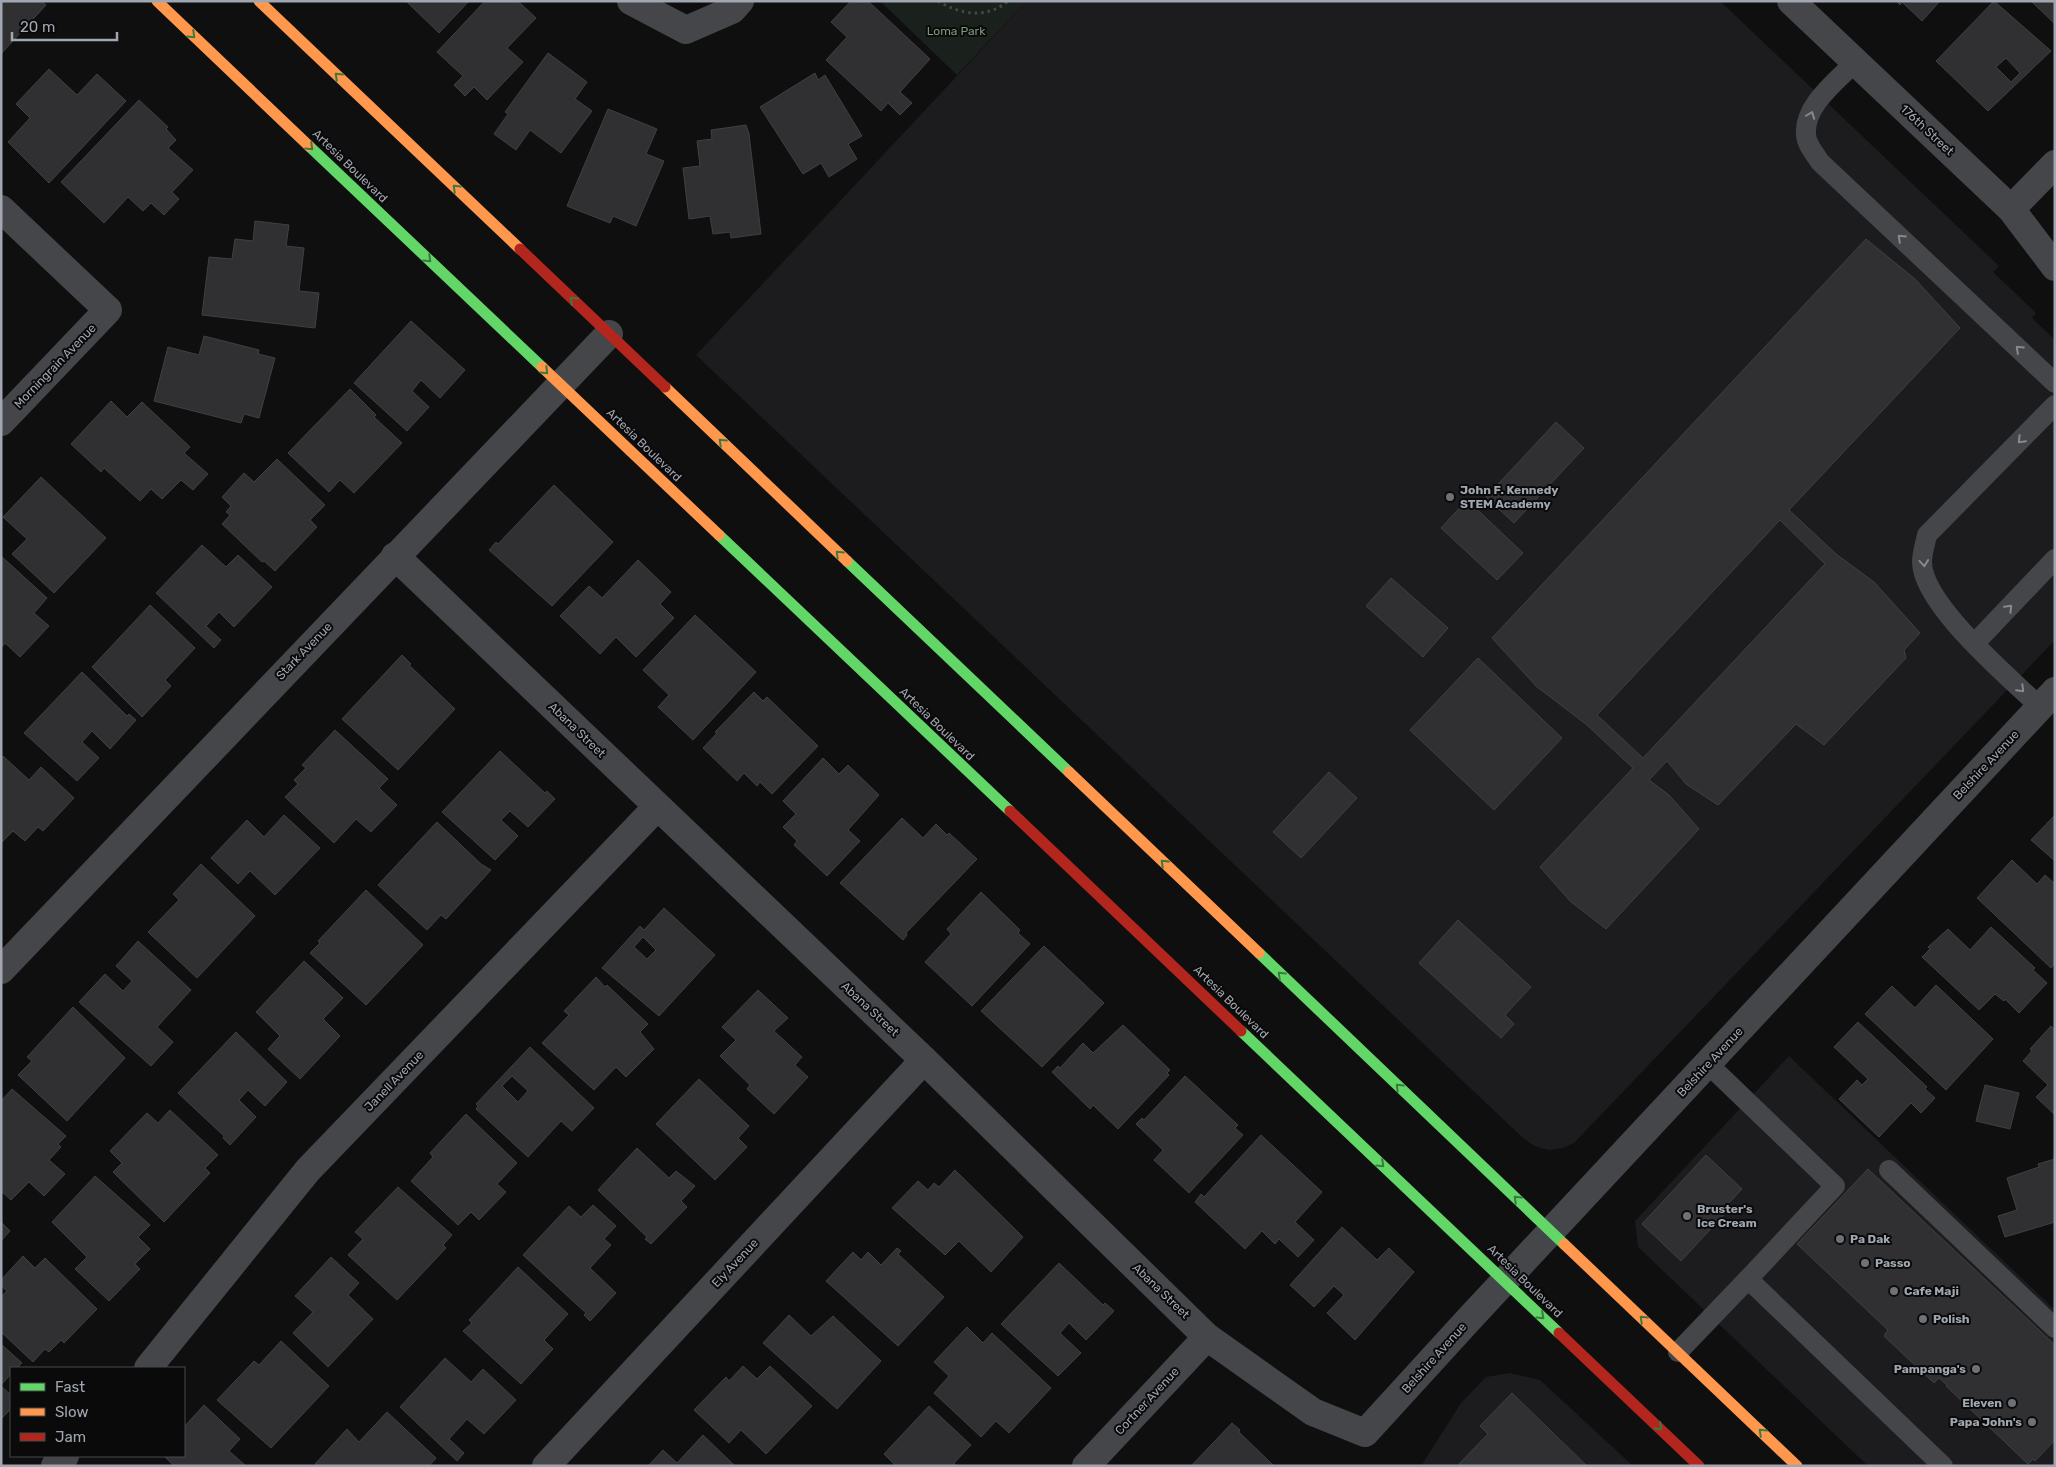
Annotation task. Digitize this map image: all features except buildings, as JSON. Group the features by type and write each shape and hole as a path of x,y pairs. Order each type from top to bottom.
{"main road":[{"name":"Artesia Boulevard","path":"156,1 1699,1466"},
{"path":"259,1 1797,1466"}],"street":[{"path":"630,1 686,30 732,10 740,1"},
{"name":"176th Street","path":"1791,1 2011,210 2055,266"},
{"path":"2011,210 2055,164"},
{"name":"Morningrain Avenue","path":"1,208 108,310 1,422"},
{"name":"Stark Avenue","path":"1,970 609,334"},
{"name":"Abana Street","path":"395,556 924,1060 1208,1337 1313,1412 1365,1433"},
{"name":"Belshire Avenue","path":"1365,1433 2047,699"},
{"name":"Janell Avenue","path":"149,1367 308,1170 657,807"},
{"name":"Ely Avenue","path":"546,1466 924,1060"},
{"name":"Cortner Avenue","path":"1086,1466 1208,1337"},
{"path":"55,1466 64,1457"}],"lane":[{"path":"1855,62 1818,100 1809,116 1806,135 1811,149 1820,162 2055,383"},
{"path":"2047,699 1975,643 1943,611 1930,589 1922,563 1926,535 2055,405"},
{"path":"1975,643 2055,560"},
{"path":"1678,1352 1835,1186 1708,1064"},
{"path":"1889,1170 2055,1328"},
{"path":"1748,1279 1943,1466"}],"path":[{"path":"938,1 954,10 981,14 999,8 1008,1"}],"shaded area":[{"name":"John F. Kennedy STEM Academy","path":"1027,1 1720,1 1999,266 1993,272 2036,313 2032,318 2055,340 2055,640 1575,1142 1563,1148 1549,1150 1534,1146 1523,1138 696,355"},
{"path":"1789,1056 2055,1310 2055,1466 1868,1466 1638,1247 1635,1221"},
{"path":"1510,1373 1540,1380 1633,1466 1421,1466 1461,1403 1486,1377"}],"green space":[{"name":"Loma Park","path":"880,1 1027,1 957,75"}],"traffic: fast":[{"path":"309,146 542,367"},
{"path":"719,535 1010,811"},
{"path":"847,561 1069,772"},
{"path":"1259,953 1564,1244"},
{"path":"1241,1031 1559,1333"}],"traffic: slow":[{"path":"157,1 309,146"},
{"path":"259,1 520,249"},
{"path":"542,367 719,535"},
{"path":"665,387 847,561"},
{"path":"1069,772 1259,953"},
{"path":"1564,1244 1797,1466"}],"traffic: jam":[{"path":"520,249 665,387"},
{"path":"1010,811 1241,1031"},
{"path":"1559,1333 1699,1466"}],"place":[{"name":"John F. Kennedy STEM Academy","path":"1450,497"},
{"name":"Bruster's Ice Cream","path":"1687,1216"},
{"name":"Pa Dak","path":"1840,1239"},
{"name":"Passo","path":"1865,1263"},
{"name":"Cafe Maji","path":"1894,1291"},
{"name":"Polish","path":"1923,1319"},
{"name":"Pampanga's","path":"1976,1369"},
{"name":"Eleven","path":"2012,1403"},
{"name":"Papa John's","path":"2032,1422"}]}
